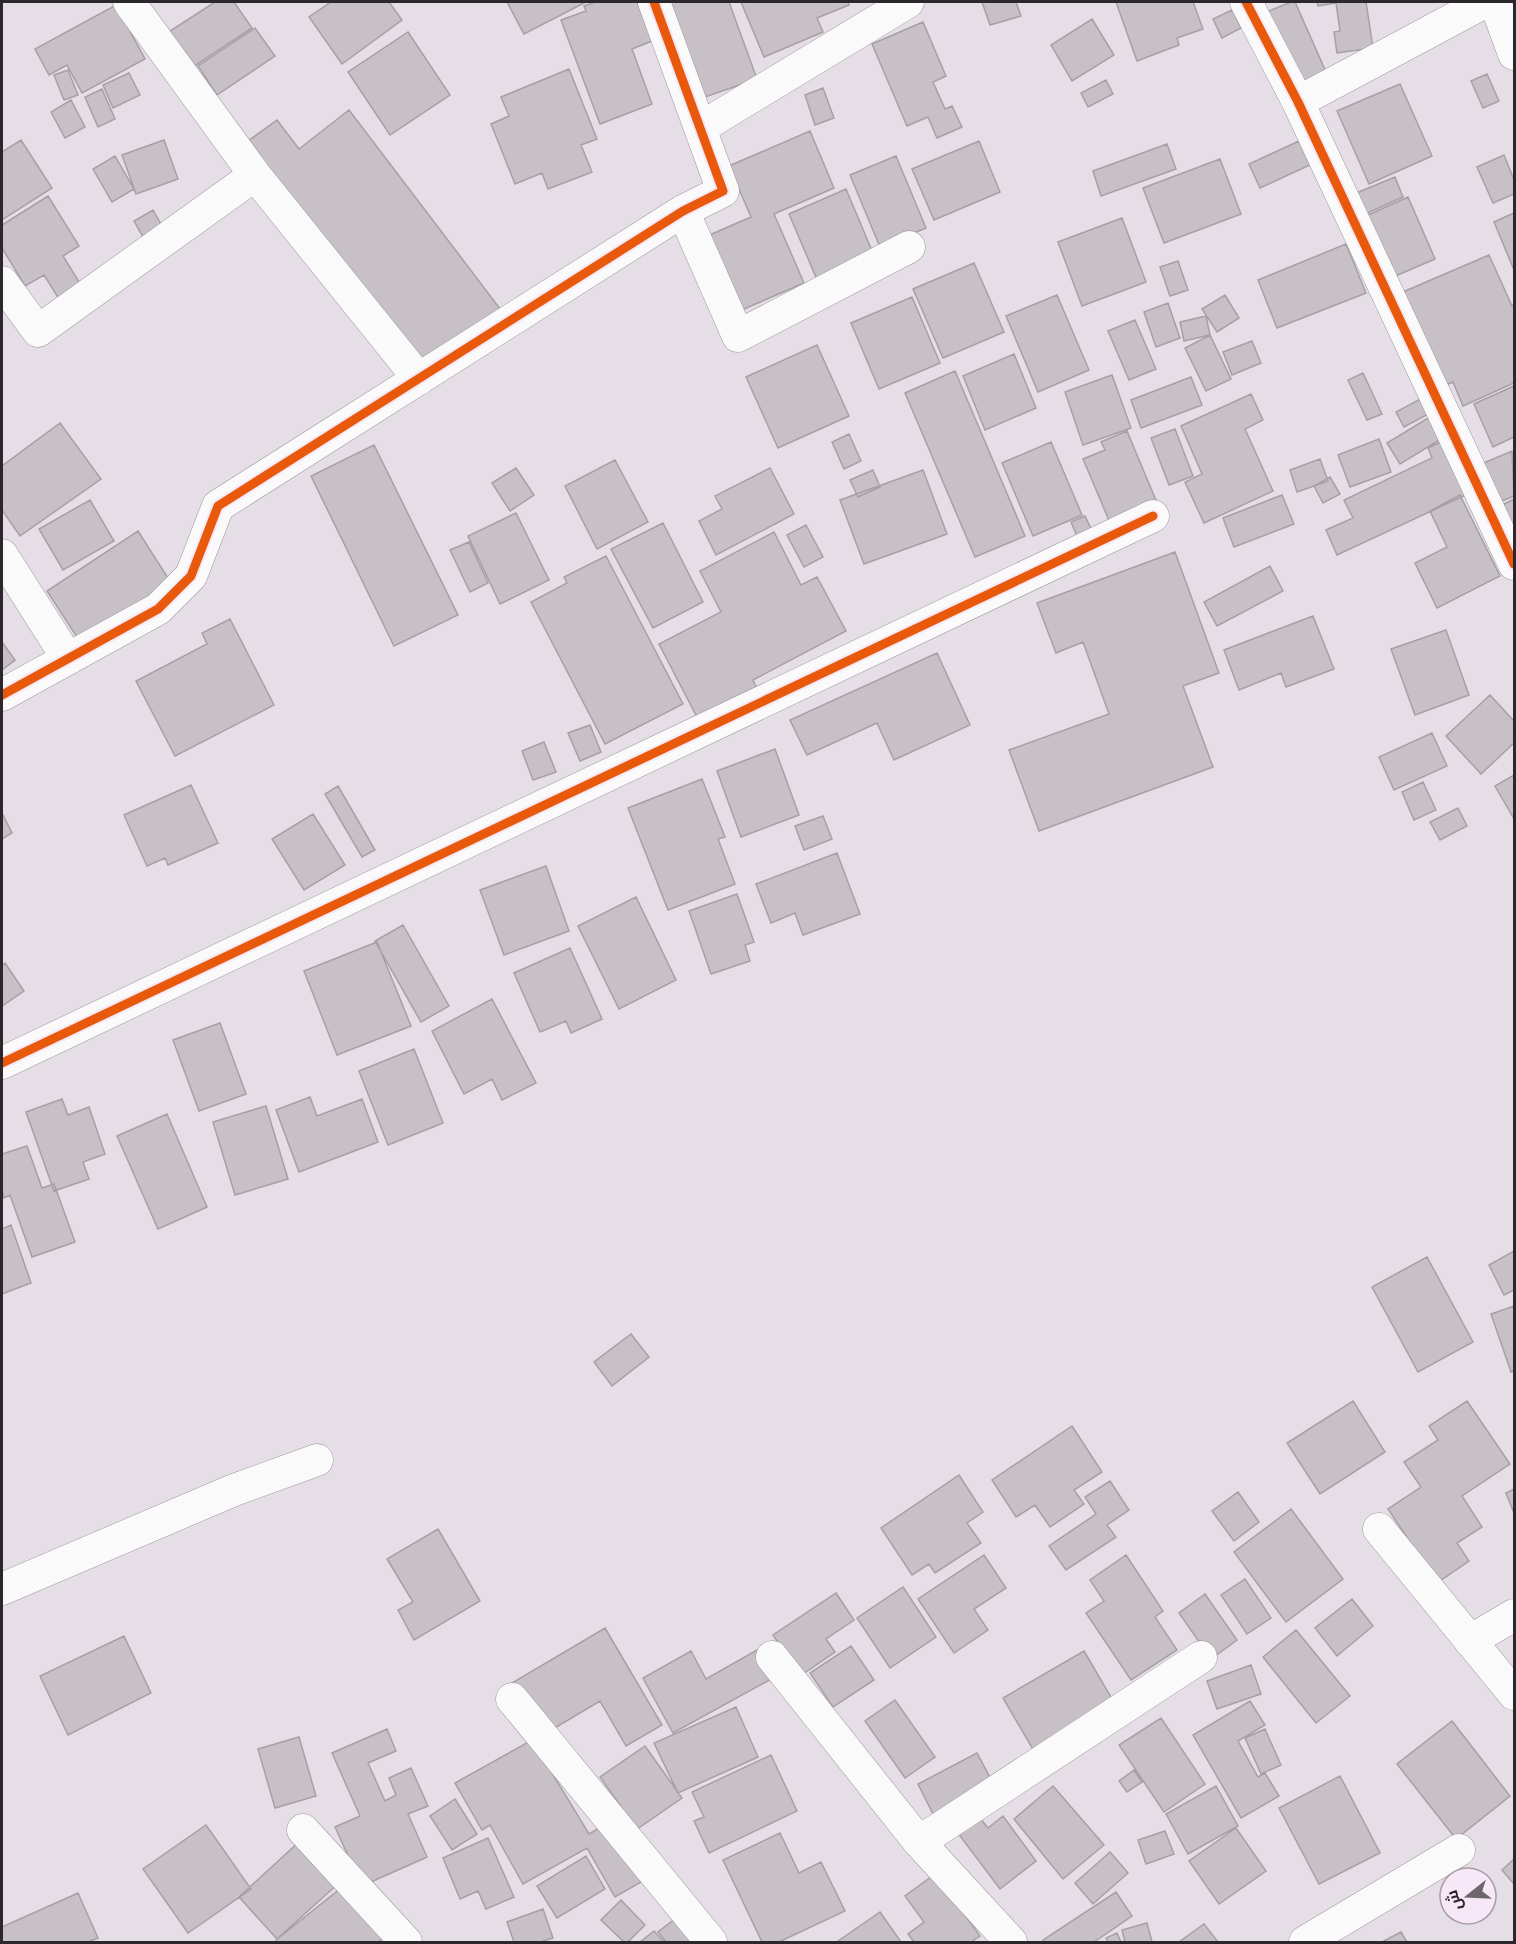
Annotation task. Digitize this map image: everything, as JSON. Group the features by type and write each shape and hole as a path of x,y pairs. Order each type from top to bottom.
{"street":[{"path":"129,2 255,175 419,379"},
{"path":"2,695 158,609 191,576 218,506 682,212 723,191 654,2"},
{"path":"700,128 908,2"},
{"path":"1246,2 1298,102 1515,564"},
{"path":"1298,102 1485,2"},
{"path":"1495,2 1515,54"},
{"path":"2,282 38,332 255,175"},
{"path":"682,212 738,336 909,247"},
{"path":"2,1063 1153,516"},
{"path":"2,555 68,659"},
{"path":"2,1589 234,1490 317,1460"},
{"path":"1379,1529 1515,1694"},
{"path":"1470,1641 1515,1615"},
{"path":"772,1657 919,1842 1011,1942"},
{"path":"919,1842 1201,1657"},
{"path":"512,1699 711,1942"},
{"path":"303,1830 406,1942"},
{"path":"1305,1942 1459,1850"}],"building":[{"path":"215,2 234,2 252,28 190,69 167,33"},
{"path":"331,2 389,2 402,20 342,64 309,17"},
{"path":"507,2 586,2 524,34"},
{"path":"595,2 637,2 652,41 632,49 652,104 600,124 561,20 586,11 584,6"},
{"path":"664,2 729,2 757,79 699,99"},
{"path":"741,2 848,2 849,5 817,18 823,32 764,57"},
{"path":"982,2 1016,2 1021,16 990,25"},
{"path":"1116,2 1193,2 1203,29 1177,38 1179,45 1137,61"},
{"path":"1295,2 1326,72 1296,86 1264,13"},
{"path":"1317,2 1366,2 1373,48 1337,53 1334,32 1340,31 1336,3 1318,6"},
{"path":"116,5 145,59 82,93 67,65 49,75 35,49"},
{"path":"1232,10 1241,28 1222,38 1213,19"},
{"path":"1092,19 1114,55 1072,81 1051,45"},
{"path":"923,22 946,76 933,82 945,109 952,106 962,127 937,138 928,117 907,126 872,44"},
{"path":"255,28 275,56 217,95 198,66"},
{"path":"408,32 450,95 390,135 348,72"},
{"path":"569,69 597,139 581,145 592,172 548,189 542,173 515,184 491,124 509,116 501,97"},
{"path":"68,70 78,95 64,100 54,75"},
{"path":"129,73 140,95 113,108 103,85"},
{"path":"1487,74 1499,101 1483,108 1471,81"},
{"path":"1106,80 1113,94 1088,107 1081,93"},
{"path":"1400,84 1432,156 1369,184 1337,111"},
{"path":"823,88 834,118 815,125 805,95"},
{"path":"102,89 115,119 98,127 85,97"},
{"path":"71,100 85,127 65,138 51,112"},
{"path":"349,110 501,310 419,374 244,144 277,120 299,149"},
{"path":"810,131 834,188 774,214 804,283 737,312 705,237 751,217 729,166"},
{"path":"21,140 52,188 2,220 2,152"},
{"path":"164,140 178,179 136,194 122,155"},
{"path":"979,141 1000,192 934,220 912,169"},
{"path":"1299,141 1310,165 1260,188 1249,164"},
{"path":"1167,144 1176,169 1101,196 1093,171"},
{"path":"1504,155 1514,180 1514,194 1493,203 1477,167"},
{"path":"115,156 134,189 112,202 93,169"},
{"path":"896,156 926,228 880,247 850,175"},
{"path":"1220,159 1241,214 1164,243 1143,188"},
{"path":"1395,177 1403,197 1363,215 1354,194"},
{"path":"846,189 875,258 818,282 789,214"},
{"path":"48,196 79,246 63,256 86,293 64,307 44,275 25,286 2,248 2,225"},
{"path":"1408,197 1435,259 1393,277 1366,216"},
{"path":"153,210 166,233 147,244 134,221"},
{"path":"1514,213 1514,270 1494,222"},
{"path":"1122,218 1146,282 1082,306 1058,242"},
{"path":"1346,244 1366,293 1277,328 1258,280"},
{"path":"1489,255 1512,306 1514,304 1514,383 1463,406 1453,382 1437,389 1396,295"},
{"path":"1178,261 1188,290 1170,296 1160,267"},
{"path":"974,263 1004,332 943,358 913,289"},
{"path":"1057,295 1089,370 1038,392 1006,316"},
{"path":"1225,295 1239,318 1217,332 1202,309"},
{"path":"912,297 940,363 879,389 851,323"},
{"path":"1168,303 1180,338 1156,347 1144,312"},
{"path":"1206,316 1210,335 1184,341 1180,322"},
{"path":"1135,320 1156,369 1129,380 1108,331"},
{"path":"1210,335 1231,379 1206,391 1185,348"},
{"path":"1252,341 1261,363 1232,375 1223,352"},
{"path":"817,345 849,416 778,448 746,377"},
{"path":"1014,354 1036,408 985,430 963,376"},
{"path":"955,371 1025,536 975,557 905,393"},
{"path":"1363,373 1382,414 1367,420 1348,380"},
{"path":"1112,375 1131,428 1083,445 1065,392"},
{"path":"1191,377 1202,405 1141,428 1131,400"},
{"path":"1514,386 1514,437 1493,447 1474,404"},
{"path":"1251,394 1263,420 1245,429 1273,491 1204,523 1185,482 1202,474 1181,426"},
{"path":"1426,396 1434,411 1404,427 1396,412"},
{"path":"1433,415 1446,436 1400,464 1387,443"},
{"path":"60,423 101,479 20,536 2,510 2,466"},
{"path":"1175,429 1193,476 1169,485 1151,438"},
{"path":"1127,431 1158,505 1111,525 1083,459 1105,450 1101,442"},
{"path":"849,434 861,461 844,469 832,442"},
{"path":"1379,439 1391,472 1350,487 1338,455"},
{"path":"1445,440 1470,493 1337,555 1326,530 1353,518 1344,500 1432,458 1428,448"},
{"path":"1051,442 1082,515 1033,536 1002,463"},
{"path":"374,445 458,615 394,646 311,476"},
{"path":"1512,451 1514,496 1495,504 1479,465"},
{"path":"1320,459 1328,481 1297,492 1290,470"},
{"path":"615,460 648,522 597,549 565,486"},
{"path":"516,468 534,495 510,511 492,483"},
{"path":"770,468 794,514 716,555 699,521 722,509 715,496"},
{"path":"873,470 880,487 858,497 850,480"},
{"path":"923,470 947,534 864,564 840,500"},
{"path":"1330,477 1340,494 1323,503 1314,486"},
{"path":"1282,495 1294,524 1234,547 1223,518"},
{"path":"1460,495 1500,576 1437,608 1415,563 1447,547 1430,511"},
{"path":"1514,499 1514,546 1498,507"},
{"path":"90,500 114,541 63,570 39,529"},
{"path":"516,513 549,580 500,604 468,536"},
{"path":"1085,516 1096,539 1081,546 1071,522"},
{"path":"663,523 703,602 653,628 611,549"},
{"path":"806,525 823,557 804,567 787,535"},
{"path":"138,531 173,586 82,645 47,591"},
{"path":"774,532 801,585 817,577 846,631 753,680 757,689 698,719 659,644 721,612 700,571"},
{"path":"469,542 488,583 470,592 450,550"},
{"path":"1175,552 1219,673 1183,686 1213,767 1039,831 1009,750 1109,714 1083,642 1056,653 1037,603"},
{"path":"606,556 683,704 605,744 531,602 567,583 564,577"},
{"path":"1270,566 1283,591 1217,626 1204,602"},
{"path":"1313,616 1334,669 1286,687 1281,673 1239,690 1224,650"},
{"path":"230,619 274,705 175,756 136,681 207,644 202,633"},
{"path":"1446,630 1469,695 1415,715 1391,649"},
{"path":"2,642 15,660 2,670"},
{"path":"937,653 970,725 894,760 877,723 807,755 790,720"},
{"path":"1490,695 1514,721 1514,743 1481,774 1446,736"},
{"path":"590,725 601,752 580,761 568,733"},
{"path":"1432,733 1447,766 1394,790 1379,757"},
{"path":"544,742 556,772 533,780 522,751"},
{"path":"775,749 799,815 741,837 717,771"},
{"path":"1514,775 1514,819 1495,786"},
{"path":"702,779 725,837 718,839 735,884 668,910 628,808"},
{"path":"1423,782 1436,810 1414,820 1402,792"},
{"path":"191,785 218,843 168,865 165,858 147,866 124,815"},
{"path":"338,786 375,850 362,857 325,794"},
{"path":"1458,808 1467,826 1440,840 1430,822"},
{"path":"2,813 12,833 2,839"},
{"path":"313,814 345,865 304,890 272,839"},
{"path":"823,816 832,839 804,850 795,826"},
{"path":"837,853 860,914 803,935 795,913 771,923 756,884"},
{"path":"546,866 569,931 504,955 480,890"},
{"path":"737,894 754,942 745,945 750,961 711,974 689,911"},
{"path":"636,897 676,980 619,1009 578,926"},
{"path":"403,925 449,1006 421,1022 375,941"},
{"path":"377,942 411,1026 337,1055 304,971"},
{"path":"570,948 602,1019 571,1033 566,1021 540,1032 514,973"},
{"path":"5,963 24,991 2,1006 2,966"},
{"path":"492,999 536,1083 502,1100 492,1079 464,1094 432,1031"},
{"path":"220,1023 246,1094 199,1111 173,1040"},
{"path":"414,1049 443,1123 388,1145 359,1071"},
{"path":"310,1097 317,1116 362,1099 378,1142 299,1172 276,1110"},
{"path":"62,1099 68,1115 89,1107 105,1154 83,1162 89,1179 54,1191 26,1112"},
{"path":"266,1106 288,1179 235,1195 213,1122"},
{"path":"167,1114 207,1207 158,1229 117,1136"},
{"path":"27,1146 42,1188 54,1184 75,1242 32,1257 10,1195 4,1198 2,1190 2,1154"},
{"path":"11,1225 31,1283 2,1294 2,1229"},
{"path":"1514,1251 1514,1290 1504,1295 1489,1265"},
{"path":"1427,1257 1473,1342 1418,1372 1372,1287"},
{"path":"1514,1306 1514,1371 1511,1372 1491,1314"},
{"path":"631,1334 649,1357 612,1386 594,1362"},
{"path":"1353,1401 1385,1452 1320,1494 1287,1443"},
{"path":"1467,1401 1510,1464 1462,1496 1482,1527 1457,1543 1469,1561 1437,1583 1388,1509 1421,1487 1404,1462 1438,1440 1429,1426"},
{"path":"1072,1426 1102,1472 1074,1490 1084,1504 1050,1527 1035,1505 1016,1517 992,1480"},
{"path":"959,1475 983,1512 967,1523 981,1543 935,1573 929,1564 912,1575 881,1528"},
{"path":"1110,1481 1129,1510 1107,1525 1116,1537 1066,1570 1049,1546 1096,1514 1085,1497"},
{"path":"1514,1489 1514,1513 1506,1493"},
{"path":"1238,1492 1259,1522 1234,1541 1212,1511"},
{"path":"1291,1509 1343,1579 1286,1622 1234,1552"},
{"path":"438,1529 480,1601 414,1640 398,1610 413,1602 387,1559"},
{"path":"984,1555 1006,1588 974,1609 988,1630 954,1653 918,1599"},
{"path":"1126,1555 1163,1611 1155,1617 1177,1650 1131,1680 1086,1613 1104,1601 1090,1580"},
{"path":"1245,1579 1271,1618 1247,1634 1221,1595"},
{"path":"903,1587 936,1637 890,1668 857,1618"},
{"path":"836,1593 854,1620 826,1639 835,1652 800,1676 773,1635"},
{"path":"1205,1594 1237,1640 1211,1659 1179,1613"},
{"path":"1352,1599 1373,1626 1337,1656 1315,1628"},
{"path":"605,1628 662,1725 626,1746 600,1701 543,1735 512,1683"},
{"path":"1296,1630 1350,1696 1316,1723 1263,1657"},
{"path":"124,1636 151,1693 68,1735 40,1676"},
{"path":"851,1646 874,1680 833,1707 810,1673"},
{"path":"757,1650 773,1678 673,1733 643,1678 691,1651 706,1679"},
{"path":"1084,1651 1115,1704 1034,1751 1003,1698"},
{"path":"1251,1665 1261,1694 1217,1709 1207,1681"},
{"path":"895,1700 935,1757 905,1778 865,1721"},
{"path":"1250,1701 1265,1725 1238,1741 1258,1777 1265,1773 1279,1796 1241,1818 1193,1735"},
{"path":"736,1707 758,1757 678,1793 654,1743"},
{"path":"1161,1718 1205,1784 1164,1812 1119,1745"},
{"path":"1452,1721 1510,1796 1456,1839 1397,1764"},
{"path":"387,1729 396,1751 368,1763 385,1801 396,1795 389,1778 411,1768 428,1806 408,1814 427,1857 362,1886 335,1827 360,1816 332,1753"},
{"path":"1265,1729 1281,1765 1261,1774 1245,1738"},
{"path":"299,1737 316,1796 275,1808 258,1749"},
{"path":"532,1740 589,1834 608,1823 641,1882 615,1897 587,1848 523,1884 490,1825 482,1830 455,1783"},
{"path":"645,1746 682,1798 630,1834 613,1810 620,1805 600,1777"},
{"path":"977,1753 993,1783 933,1814 918,1784"},
{"path":"771,1755 797,1811 709,1853 694,1821 704,1817 692,1792"},
{"path":"1134,1770 1142,1782 1127,1792 1119,1781"},
{"path":"1340,1776 1380,1853 1319,1884 1279,1808"},
{"path":"1053,1786 1104,1845 1063,1879 1014,1819"},
{"path":"1216,1786 1238,1826 1188,1854 1166,1814"},
{"path":"455,1799 477,1834 452,1850 430,1816"},
{"path":"975,1812 988,1828 1003,1816 1036,1861 1000,1889 954,1828"},
{"path":"206,1825 251,1889 188,1933 143,1869"},
{"path":"1236,1828 1266,1871 1219,1904 1189,1861"},
{"path":"1165,1831 1174,1854 1146,1864 1138,1840"},
{"path":"780,1833 799,1873 821,1862 845,1911 779,1942 762,1942 723,1860"},
{"path":"488,1838 514,1897 486,1909 478,1891 460,1899 443,1858"},
{"path":"301,1840 340,1882 277,1939 239,1897"},
{"path":"1110,1852 1128,1873 1093,1904 1075,1883"},
{"path":"586,1856 605,1889 557,1918 537,1886"},
{"path":"1514,1859 1514,1884 1502,1870"},
{"path":"935,1874 980,1936 971,1942 914,1942 908,1934 924,1922 905,1896"},
{"path":"346,1884 387,1935 378,1942 278,1942 276,1940"},
{"path":"1116,1892 1132,1916 1094,1942 1044,1942 1043,1940"},
{"path":"78,1893 98,1938 88,1942 2,1942 2,1927"},
{"path":"621,1900 645,1925 628,1942 624,1942 601,1920"},
{"path":"543,1909 553,1938 540,1942 514,1942 507,1922"},
{"path":"880,1912 901,1942 838,1941"},
{"path":"680,1915 696,1936 687,1942 666,1942 658,1932"},
{"path":"1147,1923 1152,1942 1125,1942 1122,1930"},
{"path":"1204,1924 1218,1942 1179,1942"},
{"path":"654,1931 664,1942 640,1942"},
{"path":"1401,1932 1407,1942 1382,1942"},
{"path":"1117,1933 1121,1942 1108,1942 1106,1938"}],"cycle path":[{"path":"2,695 158,609 191,576 218,506 683,211 723,191 654,2"},
{"path":"1246,2 1298,102 1514,564"},
{"path":"2,1063 1153,516"}]}
